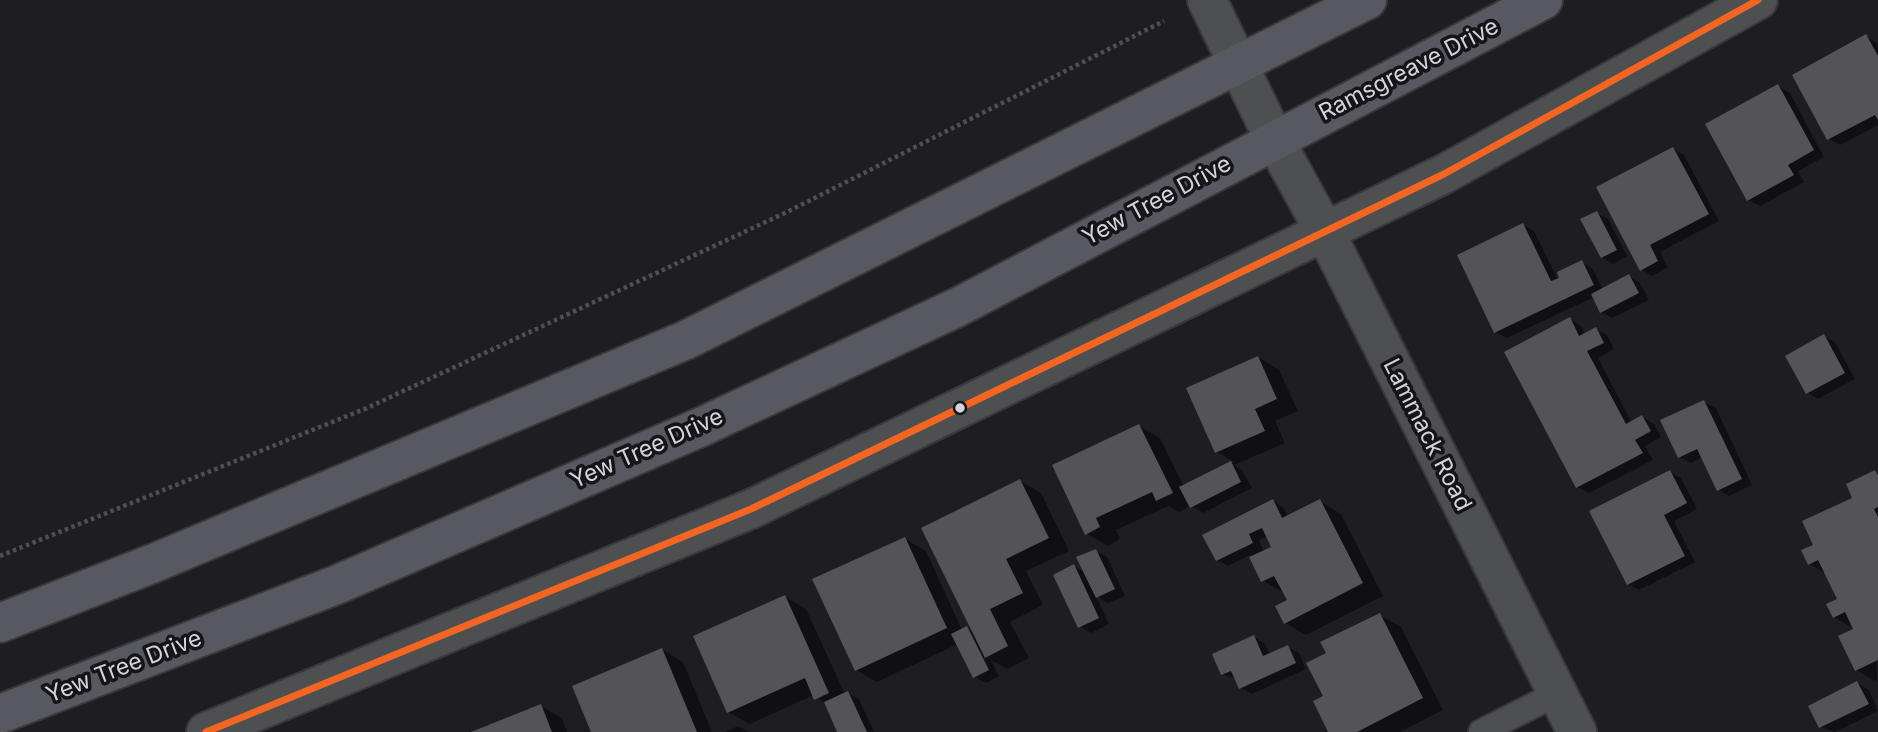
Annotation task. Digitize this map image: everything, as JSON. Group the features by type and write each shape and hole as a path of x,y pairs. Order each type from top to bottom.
{"highway":[{"path":"0,623 154,564 686,340 1367,0"},
{"name":"Ramsgreave Drive","path":"1274,139 1544,0"},
{"name":"Yew Tree Drive","path":"0,714 336,585 701,426 958,307 1274,139"}],"street":[{"path":"1207,0 1239,66"},
{"path":"206,732 751,509 1444,174 1758,0"},
{"name":"Lammack Road","path":"1239,66 1577,732"}],"lane":[{"path":"1481,732 1558,693"}],"path":[{"path":"0,556 367,408 787,212 1169,19"}],"building":[{"path":"1866,34 1878,56 1878,120 1875,115 1827,140 1792,75"},
{"path":"1778,84 1814,150 1788,165 1794,175 1747,201 1705,124"},
{"path":"1673,147 1709,214 1650,245 1658,261 1640,271 1596,187"},
{"path":"1597,211 1617,250 1601,258 1580,219"},
{"path":"1523,223 1551,281 1559,278 1557,272 1582,260 1594,285 1494,333 1457,255"},
{"path":"1629,274 1639,293 1600,313 1591,294"},
{"path":"1570,317 1579,336 1596,327 1604,343 1587,351 1626,424 1642,415 1651,431 1635,440 1643,453 1576,488 1504,352"},
{"path":"1824,334 1845,373 1806,394 1785,356"},
{"path":"1258,356 1277,399 1255,409 1265,431 1215,453 1186,388"},
{"path":"1704,400 1742,479 1717,491 1697,449 1678,458 1660,420"},
{"path":"1139,424 1173,493 1156,501 1152,492 1096,518 1100,527 1085,535 1052,465"},
{"path":"1231,461 1241,482 1190,508 1179,487"},
{"path":"1670,470 1687,503 1664,515 1685,556 1627,585 1589,511"},
{"path":"1875,470 1878,475 1878,507 1874,509 1878,517 1878,660 1855,671 1838,636 1853,629 1845,612 1833,618 1826,604 1837,599 1818,560 1808,565 1801,550 1813,545 1802,521 1852,498 1846,484"},
{"path":"1020,479 1049,538 1006,559 1023,593 990,609 1008,646 985,658 921,528"},
{"path":"1273,499 1282,518 1320,499 1363,583 1284,624 1275,606 1287,600 1274,576 1261,582 1249,557 1271,547 1262,528 1249,534 1253,543 1216,561 1202,535"},
{"path":"905,537 947,628 855,671 812,579"},
{"path":"1096,549 1115,589 1096,598 1076,557"},
{"path":"1074,564 1099,618 1078,628 1053,575"},
{"path":"785,595 829,693 814,700 805,678 727,713 693,636"},
{"path":"1380,613 1423,698 1357,732 1328,732 1313,701 1323,696 1306,663 1326,653 1320,642"},
{"path":"967,626 989,670 973,678 951,634"},
{"path":"1254,635 1263,656 1288,645 1296,663 1239,689 1231,671 1221,675 1212,654"},
{"path":"662,648 697,732 591,732 572,686"},
{"path":"1857,681 1869,704 1819,728 1808,706"},
{"path":"848,691 867,732 837,732 824,702"},
{"path":"541,704 552,732 471,732"}],"transit line":[{"path":"206,732 751,509 1444,174 1758,0"}]}
